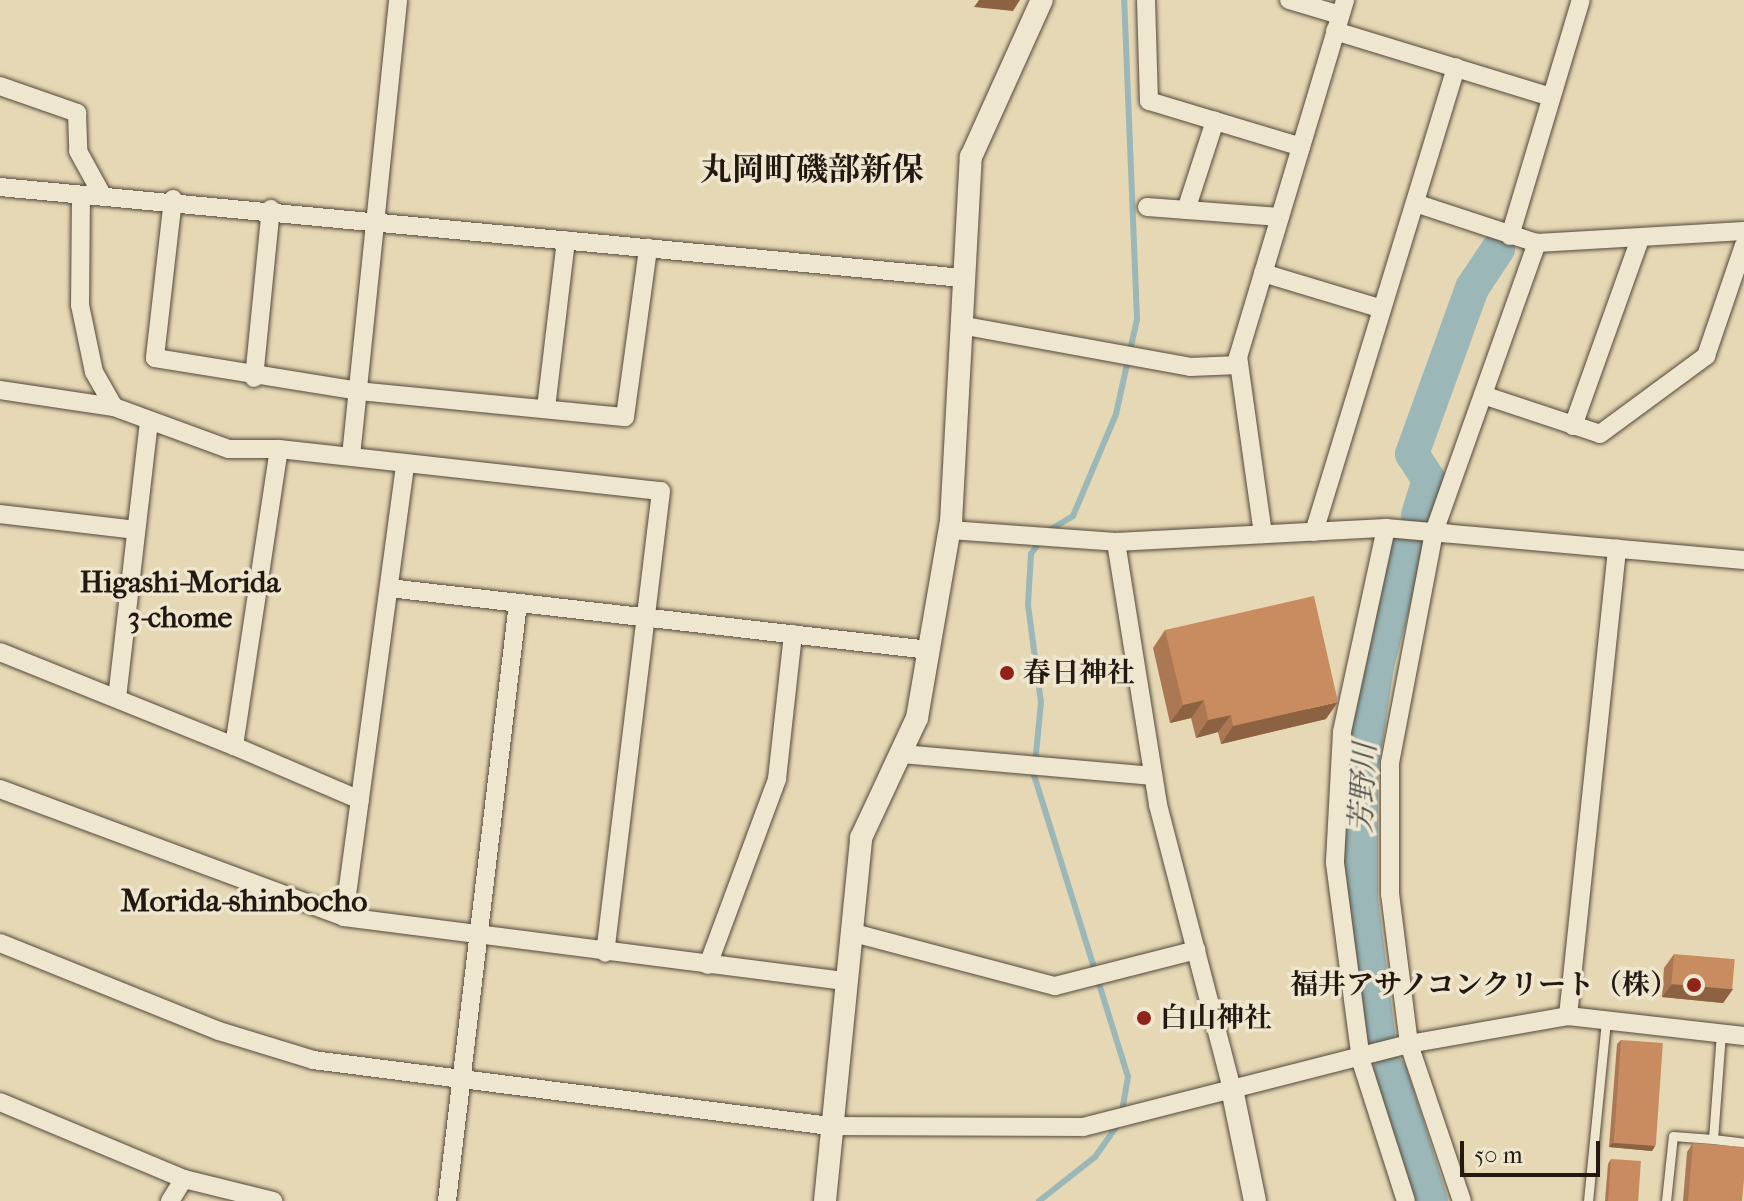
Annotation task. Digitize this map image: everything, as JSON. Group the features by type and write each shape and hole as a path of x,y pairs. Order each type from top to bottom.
{"street":[{"path":"351,456 398,0"},
{"path":"825,1201 850,932 865,822 902,754 929,650 950,530 971,157 1042,0"},
{"path":"1146,0 1149,101 1301,147"},
{"path":"1289,0 1340,15 1456,67 1551,97"},
{"path":"1510,236 1581,0"},
{"path":"1263,534 1239,365 1263,273 1340,15"},
{"path":"1314,532 1456,67"},
{"path":"0,86 77,113 78,151 100,191"},
{"path":"1186,210 1215,121"},
{"path":"0,187 81,195 100,191 962,278"},
{"path":"81,195 80,305 94,372 114,407"},
{"path":"173,199 155,358 254,378 358,391 625,417 648,248"},
{"path":"1415,203 1537,243 1744,231"},
{"path":"1147,207 1280,217"},
{"path":"254,378 271,209"},
{"path":"1573,426 1640,239"},
{"path":"546,408 566,240"},
{"path":"1462,1201 1409,1044 1390,894 1390,763 1434,532 1537,243"},
{"path":"1483,395 1600,434 1706,356 1744,245"},
{"path":"1263,273 1382,309"},
{"path":"960,325 1190,367 1239,365"},
{"path":"0,390 114,407 229,449 279,449 661,491 605,953"},
{"path":"117,698 149,421"},
{"path":"234,746 279,449"},
{"path":"344,917 405,464"},
{"path":"0,514 136,530"},
{"path":"950,530 1116,542 1386,528 1744,560"},
{"path":"1386,528 1354,654 1337,797 1335,863 1361,1061 1406,1201"},
{"path":"1116,542 1153,776 1232,1089 1255,1201"},
{"path":"1568,1016 1617,549"},
{"path":"389,588 929,650"},
{"path":"447,1201 518,603"},
{"path":"708,965 777,779 793,634"},
{"path":"0,652 360,800"},
{"path":"902,754 1153,776"},
{"path":"0,789 344,917 477,938 845,981"},
{"path":"850,932 1055,986 1196,950"},
{"path":"0,943 287,1052 461,1081 830,1126 1083,1127 1232,1089 1361,1061 1409,1044 1568,1016 1744,1036"},
{"path":"0,1102 184,1179 273,1201"},
{"path":"170,1201 184,1179"}],"lane":[{"path":"1588,1201 1606,1021"},
{"path":"1713,1139 1721,1033"},
{"path":"1666,1201 1673,1136 1744,1143"}],"building":[{"path":"1314,596 1338,702 1233,726 1231,715 1208,720 1204,700 1183,705 1165,630"},
{"path":"1674,954 1735,959 1732,989 1671,984"},
{"path":"1621,1040 1663,1043 1656,1146 1614,1143"},
{"path":"1693,1143 1744,1147 1742,1201 1688,1201"},
{"path":"1611,1159 1641,1161 1638,1201 1608,1201"}],"waterway":[{"path":"1048,531 1073,516 1116,414 1137,319 1124,0"},
{"name":"芳野川","path":"1418,515 1429,480 1412,454 1472,288 1498,249"},
{"path":"1041,540 1031,554 1028,605 1041,702 1034,775 1128,1077 1122,1112"},
{"name":"芳野川","path":"1378,1033 1361,899 1361,771 1377,666 1408,546"},
{"name":"芳野川","path":"1390,1072 1431,1201"},
{"path":"1039,1201 1095,1157 1119,1123"}],"place":[{"name":"春日神社","path":"1007,673"},
{"name":"福井アサノコンクリート（株）","path":"1694,985"},
{"name":"白山神社","path":"1144,1018"}],"district":[{"name":"丸岡町磯部新保","path":"812,170"},
{"name":"Higashi-Morida 3-chome","path":"180,600"},
{"name":"Morida-shinbocho","path":"244,901"}]}
